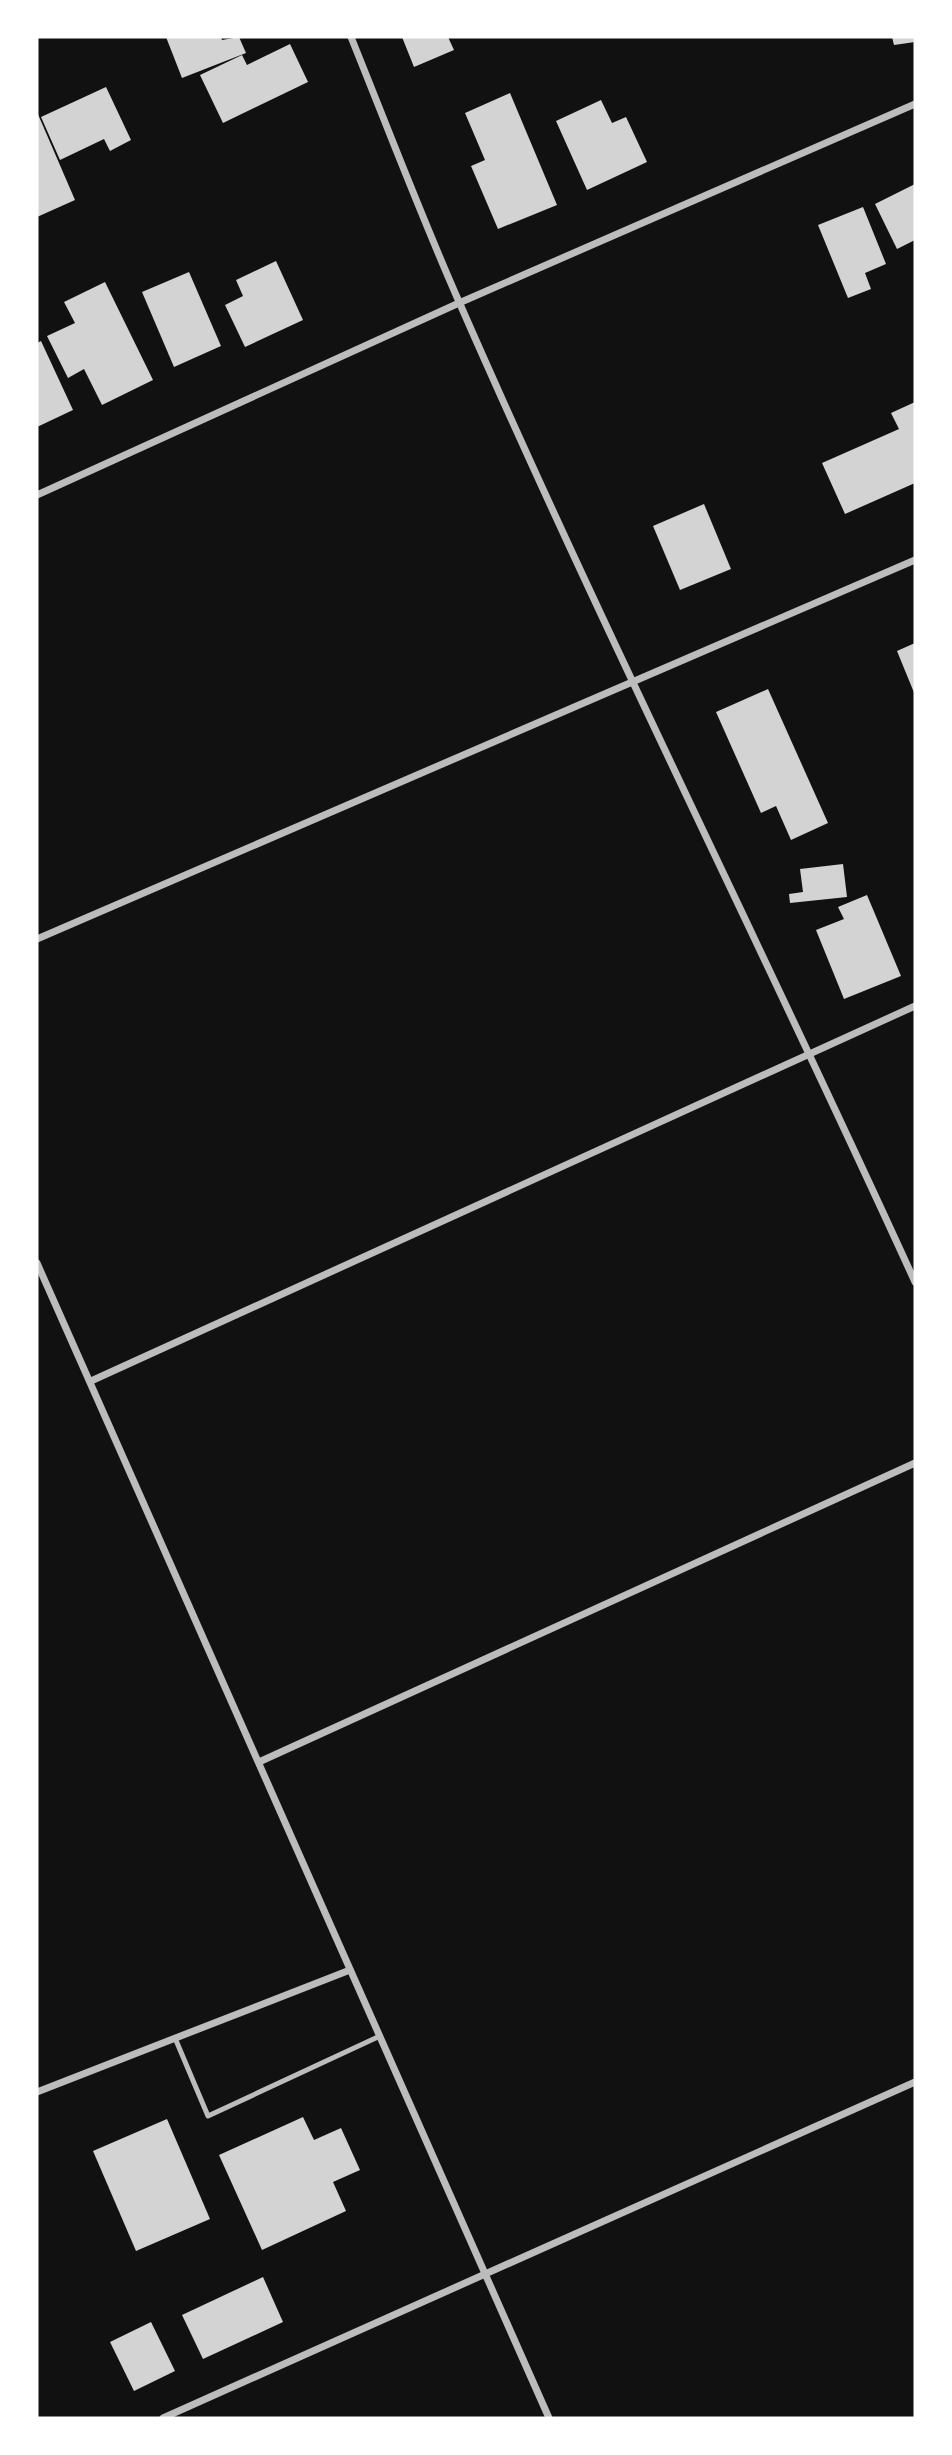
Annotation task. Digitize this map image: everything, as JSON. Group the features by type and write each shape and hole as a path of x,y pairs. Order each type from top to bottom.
{"street":[{"path":"351,37 459,303 633,682 810,1053 915,1282"},
{"path":"37,495 459,303 915,104"},
{"path":"37,939 915,560"},
{"path":"91,1381 915,1006"},
{"path":"37,1263 549,2418"},
{"path":"259,1762 915,1463"},
{"path":"37,2092 350,1970"},
{"path":"163,2418 915,2082"}],"lane":[{"path":"175,2039 208,2116 380,2036"}],"building":[{"path":"166,37 221,37 222,40 239,37 246,53 182,78"},
{"path":"402,37 448,37 454,50 414,67"},
{"path":"892,37 915,37 915,42 894,45"},
{"path":"290,44 308,82 223,123 200,75 242,55 247,65"},
{"path":"106,87 131,140 110,151 104,139 60,160 41,117"},
{"path":"510,93 557,205 498,229 471,166 485,160 465,113"},
{"path":"601,100 612,123 626,117 647,162 587,190 556,121"},
{"path":"37,112 75,200 37,217"},
{"path":"915,184 915,240 897,249 875,204"},
{"path":"863,207 886,264 865,273 871,289 848,298 818,225"},
{"path":"276,261 303,320 245,347 225,305 243,296 236,280"},
{"path":"189,272 221,346 174,367 142,292"},
{"path":"105,282 153,380 102,405 84,369 68,378 47,336 75,323 64,302"},
{"path":"41,341 73,410 37,427 37,343"},
{"path":"915,402 915,483 845,514 822,463 899,429 891,413"},
{"path":"704,504 731,569 680,590 653,526"},
{"path":"915,643 915,695 897,651"},
{"path":"768,689 828,823 791,840 776,806 761,813 716,712"},
{"path":"843,864 847,897 790,903 789,894 803,892 800,869"},
{"path":"867,895 901,976 844,999 816,930 844,919 838,907"},
{"path":"303,2117 314,2140 341,2128 360,2170 333,2182 346,2211 262,2250 219,2155"},
{"path":"167,2119 210,2219 136,2251 93,2151"},
{"path":"263,2277 283,2322 203,2359 182,2315"},
{"path":"151,2322 175,2371 134,2391 110,2342"}]}
